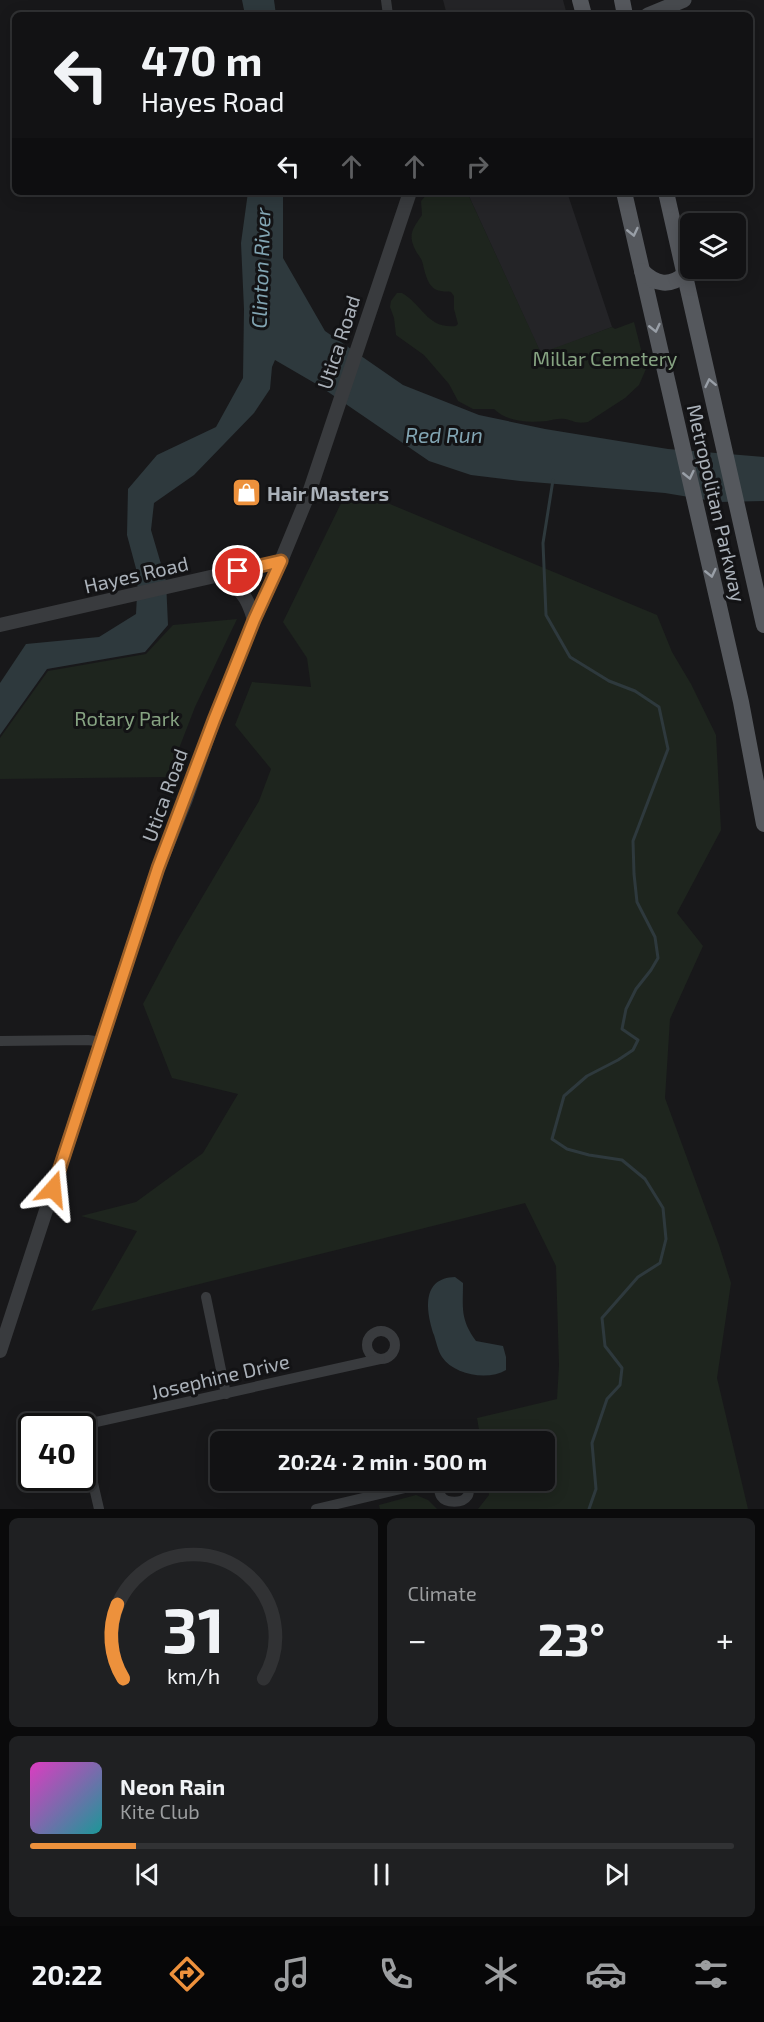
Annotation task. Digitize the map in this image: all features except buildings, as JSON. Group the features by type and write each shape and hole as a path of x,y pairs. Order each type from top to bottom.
{"main road":[{"path":"655,12 684,0"},
{"name":"Metropolitan Parkway","path":"625,195 741,702 764,824"},
{"name":"Metropolitan Parkway","path":"667,195 680,252"},
{"path":"642,271 654,281 664,284 674,282 680,278"},
{"name":"Metropolitan Parkway","path":"686,279 764,625"}],"street":[{"name":"Utica Road","path":"0,1351 158,868 254,620 306,501 409,195"},
{"name":"Hayes Road","path":"0,625 281,561"},
{"path":"216,576 240,590 250,606 254,620"},
{"path":"0,1041 88,1040 102,1042"},
{"path":"206,1297 226,1394"},
{"path":"361,1362 368,1347 369,1338 376,1332 389,1333 394,1340 394,1349 389,1357 380,1359 372,1355 368,1347"},
{"name":"Josephine Drive","path":"99,1509 83,1440 87,1424 380,1359"},
{"path":"316,1509 392,1491"},
{"path":"437,1491 449,1504 462,1503 468,1496 468,1491"}],"shaded area":[{"path":"443,0 563,0 566,12 446,12"},
{"path":"468,195 568,195 612,327 541,354"}],"green space":[{"name":"Millar Cemetery","path":"426,195 468,195 541,353 612,327 615,329 634,322 646,369 639,385 625,398 584,423 563,419 540,422 518,421 505,417 494,409 473,409 458,401 449,384 424,355 396,335 390,307 397,293 402,293 438,324 456,326 458,324 454,309 454,296 451,292 436,290 430,284 422,260 412,242 413,229 422,215 421,201"},
{"path":"349,487 657,615 672,652 716,735 721,830 677,913 703,946 670,1019 665,1098 731,1283 717,1378 748,1509 478,1509 489,1495 488,1491 555,1491 555,1431 479,1431 477,1418 557,1399 559,1365 556,1266 525,1203 91,1311 137,1231 81,1216 136,1202 203,1153 238,1094 172,1078 143,1004 177,940 259,801 271,769 235,725 252,682 311,687 307,658 283,622"},
{"name":"Rotary Park","path":"237,619 195,707 168,777 0,779 0,738 48,671 146,654 173,625"},
{"path":"416,1495 428,1500 437,1509 380,1509 379,1505"}],"water":[{"path":"242,0 274,0 276,12 244,12"},
{"path":"248,195 283,195 283,258 325,331 403,385 479,415 545,429 668,449 764,457 764,501 719,502 665,493 471,475 429,461 318,385 275,360 270,389 254,413 194,475 154,503 151,530 166,581 168,625 145,652 47,669 0,735 0,683 26,644 99,637 136,614 138,576 127,535 128,489 157,455 216,427 243,378 244,309 241,243"},
{"path":"455,1277 463,1283 463,1307 467,1326 476,1341 503,1346 506,1370 490,1375 463,1372 447,1363 441,1355 431,1326 429,1297 436,1283"}],"waterway":[{"path":"553,480 543,543 546,615 570,657 609,681 635,691 659,707 668,749 633,841 637,902 655,937 658,958 636,989 626,1009 622,1029 638,1040 633,1050 587,1076 564,1096 552,1139 567,1149 622,1160 645,1179 663,1208 666,1239 660,1263 638,1277 602,1318 605,1346 622,1368 620,1385 607,1399 592,1443 596,1489 589,1509"}],"place":[{"name":"Hair Masters","path":"246,493"}],"route":[{"path":"53,1189 158,868 254,620 281,561 238,571"}],"water label":[{"name":"Clinton River","path":"260,268"},
{"name":"Red Run","path":"444,434"}]}
